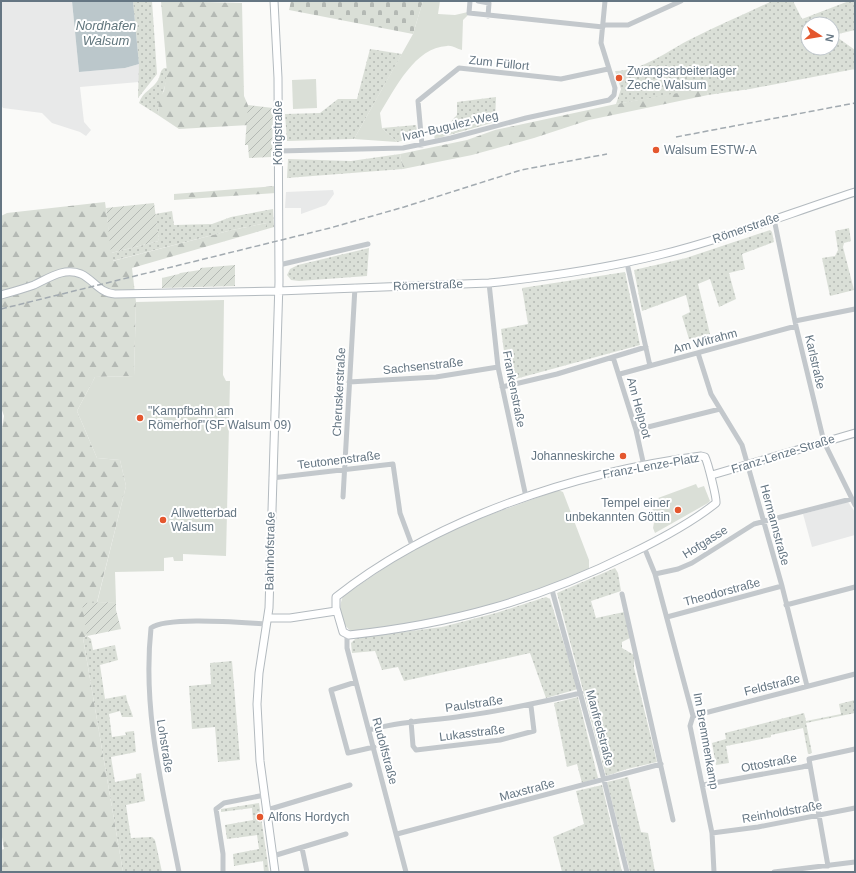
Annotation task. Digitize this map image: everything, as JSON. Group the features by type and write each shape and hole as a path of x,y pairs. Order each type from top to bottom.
{"street":[{"name":"Königstraße","path":"274,1 279,151 278,291"},
{"path":"470,1 469,13 603,26 628,25 681,1"},
{"path":"478,1 489,3 488,16"},
{"path":"605,1 601,43 608,69"},
{"name":"Zum Füllort","path":"422,144 418,101 458,68 561,79 608,69"},
{"name":"Ivan-Bugulez-Weg","path":"279,151 362,148 398,149 526,118 601,103 609,100 614,95 615,88 608,69"},
{"name":"Römerstraße","path":"1,295 33,285 54,275 71,272 86,276 104,293 115,294 278,291 489,283 541,277 627,263 673,252 855,192"},
{"name":"Karlstraße","path":"774,219 796,324 824,442 855,505"},
{"path":"279,266 368,244"},
{"name":"Am Helpoot","path":"627,263 650,366"},
{"name":"Frankenstraße","path":"489,283 498,367 526,497"},
{"name":"Cheruskerstraße","path":"344,497 344,470 355,287"},
{"name":"Bahnhofstraße","path":"275,872 257,729 257,704 259,673 268,621 278,291"},
{"name":"Am Witrahm","path":"620,374 796,324 855,309"},
{"path":"502,387 557,374 646,347"},
{"name":"Hermannstraße","path":"698,353 706,384 742,445 782,586 807,686"},
{"name":"Am Helpoot","path":"613,357 620,374 636,430 644,466"},
{"name":"Sachsenstraße","path":"349,382 436,377 498,367"},
{"path":"636,430 720,409"},
{"name":"Franz-Lenze-Straße","path":"712,475 855,433"},
{"name":"Franz-Lenze-Platz","path":"336,611 336,597 387,562 464,523 526,497 613,472 703,456 712,475 711,482 717,501 716,503 691,520 644,547 595,572 524,600 455,619 415,627 347,635"},
{"name":"Teutonenstraße","path":"272,478 393,464 400,513 413,548"},
{"name":"Hofgasse","path":"655,574 678,569 754,524 851,499"},
{"name":"Im Bremmenkamp","path":"644,547 655,574 693,716 690,726 712,833 714,872"},
{"name":"Theodorstraße","path":"667,617 782,586"},
{"path":"786,605 855,587"},
{"name":"Manfredstraße","path":"552,590 604,780 627,872"},
{"path":"622,594 673,820"},
{"path":"268,621 336,611 343,632 347,635"},
{"name":"Lohstraße","path":"178,872 155,754 150,719 148,687 151,628 156,625 181,622 268,621"},
{"name":"Rudolfstraße","path":"347,635 346,643 406,872"},
{"name":"Feldstraße","path":"693,716 855,674"},
{"path":"356,682 331,690 348,753 374,747"},
{"name":"Paulstraße","path":"369,730 393,723 461,716 531,706 580,693"},
{"name":"Lukasstraße","path":"411,721 413,746 416,750 500,740 534,731 531,706"},
{"name":"Ottostraße","path":"703,785 810,765 809,759 855,749"},
{"name":"Maxstraße","path":"397,834 661,764"},
{"path":"810,765 828,866"},
{"path":"267,810 350,785"},
{"path":"223,872 223,854 216,809 224,802 265,795"},
{"name":"Reinholdstraße","path":"712,833 855,808"},
{"path":"273,856 346,834"},
{"path":"302,848 307,872"},
{"path":"774,872 855,862"}],"shaded area":[{"path":"1,1 72,1 79,72 125,68 139,64 139,82 80,87 84,122 91,130 86,136 80,132 52,123 42,113 3,108 1,105"},
{"path":"333,190 334,194 326,205 301,214 301,208 285,208 286,192"},
{"path":"848,502 855,512 855,535 812,547 803,514"}],"green space":[{"path":"133,1 152,1 157,74 138,98 139,64"},
{"path":"161,1 242,3 244,96 250,110 249,125 179,129 158,115 159,99 164,91 167,73"},
{"path":"291,1 423,1 413,34 289,10"},
{"path":"423,1 440,1 438,14 455,15 468,12 468,15 463,20 462,50 449,46 436,48 416,61 399,82 380,113 382,128 397,142 354,139 413,34"},
{"path":"772,1 793,1 800,16 800,56 840,56 840,39 855,50 855,69 750,89 708,95 706,89 616,104 621,89 615,71 635,68 645,64 701,34"},
{"path":"849,1 855,1 855,30 840,34 840,16 810,16"},
{"path":"370,49 402,54 354,139 287,141 285,114 320,113 338,99 357,99"},
{"path":"164,68 167,68 167,74 158,109 158,115 139,103 143,96 156,83 161,71"},
{"path":"316,79 317,108 293,109 292,80"},
{"path":"706,88 708,95 589,120 534,138 472,155 403,169 400,154 467,140 495,130 616,104"},
{"path":"496,97 495,122 435,139 434,134 447,126 457,115 457,102"},
{"path":"248,105 273,108 272,157 249,158 248,145 245,145"},
{"path":"416,125 418,137 397,142 382,128"},
{"path":"400,154 403,169 287,178 288,159 351,161"},
{"path":"276,186 276,193 174,200 174,194"},
{"path":"105,202 113,261 232,230 267,223 267,229 132,268 136,302 134,376 95,377 77,411 97,458 120,460 126,486 89,634 83,638 123,872 1,872 1,850 4,849 1,831 1,435 4,416 1,407 1,216 7,213"},
{"path":"154,203 159,241 111,253 106,208"},
{"path":"273,209 274,227 267,229 267,223 232,230 112,261 111,253 159,241 155,214 172,211 174,225 212,224 231,217"},
{"path":"849,228 851,241 844,243 843,247 854,290 830,296 822,258 835,256 838,250 835,231"},
{"path":"770,230 772,232 774,242 742,254 745,269 729,273 736,299 719,307 710,279 698,284 710,334 689,339 682,316 690,312 686,295 642,311 634,270 686,258"},
{"path":"369,248 367,276 299,281 291,280 287,275 290,269 298,265"},
{"path":"235,265 235,286 162,288 162,278 200,270 200,268"},
{"path":"625,272 640,345 508,381 501,329 528,324 522,288"},
{"path":"224,300 223,375 226,381 230,381 226,556 183,554 183,561 174,561 173,557 164,558 164,571 115,572 116,602 97,603 126,486 120,460 97,458 77,411 95,377 134,376 136,302"},
{"path":"696,484 698,488 704,486 710,501 655,533 653,528 655,517 650,501"},
{"path":"558,490 563,492 589,560 589,570 525,594 481,608 437,619 351,631 344,624 340,610 343,596 414,548 459,526"},
{"path":"615,568 618,573 621,591 591,601 596,618 624,612 630,638 622,642 622,648 634,655 634,668 657,762 606,776 557,593"},
{"path":"546,597 550,599 578,689 546,698 530,653 404,681 398,667 382,670 375,651 352,653 351,643 356,638 442,627 496,613"},
{"path":"116,602 116,610 121,629 87,636 82,603"},
{"path":"87,636 91,639 93,650 115,645 118,660 100,665 105,699 126,695 133,717 122,717 120,711 109,714 112,737 126,735 125,732 134,731 136,752 111,757 115,782 136,778 136,774 141,773 145,801 126,805 131,838 152,837 155,840 162,872 123,872 83,638"},
{"path":"232,661 240,760 218,762 215,727 192,729 189,686 211,684 210,663"},
{"path":"578,697 598,778 582,783 577,764 567,767 554,703"},
{"path":"855,700 855,713 806,723 812,753 808,754 803,728 771,735 771,737 726,746 729,763 716,765 712,743 726,739 725,733 804,713 806,721 841,714 839,704"},
{"path":"628,777 641,832 648,833 655,872 630,872 607,782"},
{"path":"602,785 622,872 562,872 553,837 584,824 576,791"},
{"path":"259,803 269,872 264,872 263,861 234,866 233,854 259,849 257,835 227,839 225,825 253,820 252,808 221,812 221,809"}],"water":[{"name":"Nordhafen Walsum","path":"72,1 133,1 139,64 125,68 79,72"}],"railway":[{"path":"676,137 855,103"},
{"path":"1,309 330,228 404,207 521,170 607,154"}],"place":[{"name":"Zwangsarbeiterlager Zeche Walsum","path":"619,78"},
{"name":"Walsum ESTW-A","path":"656,150"},
{"name":"\"Kampfbahn am Römerhof\"(SF Walsum 09)","path":"140,418"},
{"name":"Johanneskirche","path":"623,456"},
{"name":"Tempel einer unbekannten Göttin","path":"678,510"},
{"name":"Allwetterbad Walsum","path":"163,520"},
{"name":"Alfons Hordych","path":"260,817"}]}
